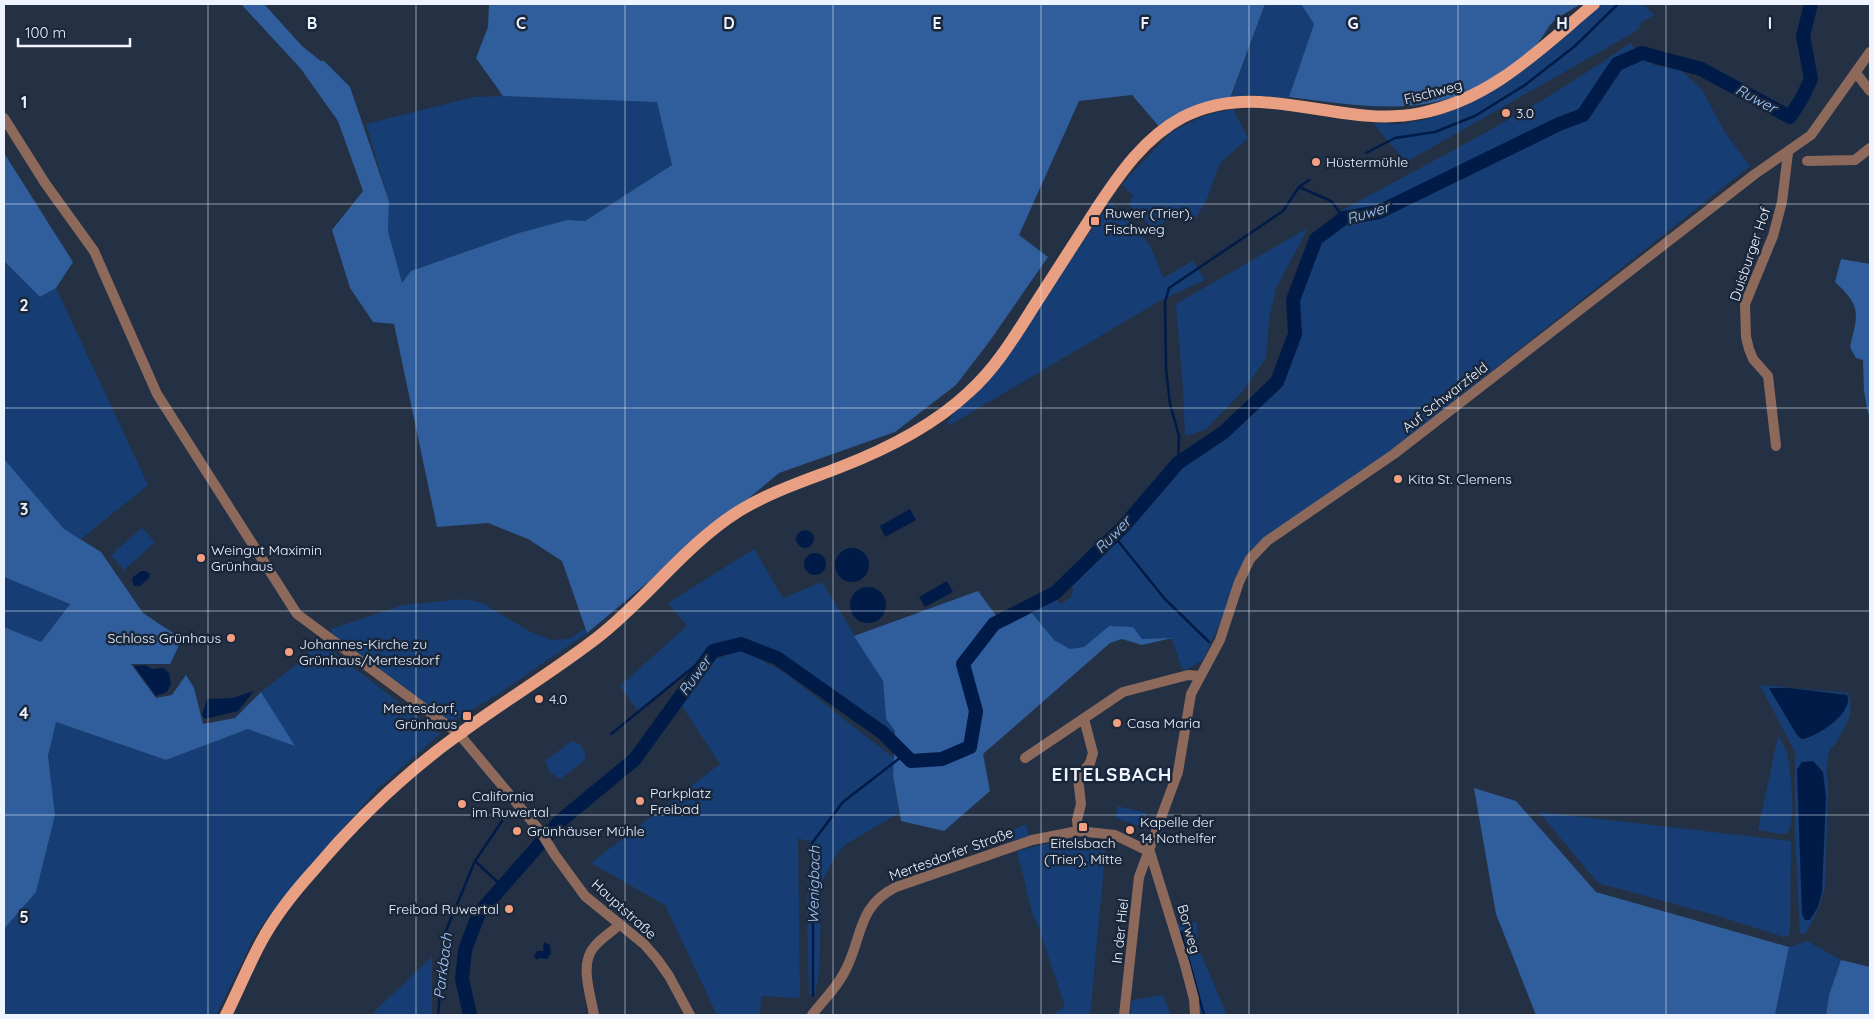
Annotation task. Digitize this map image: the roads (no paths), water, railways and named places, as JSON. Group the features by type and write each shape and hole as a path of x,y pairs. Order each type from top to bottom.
{"main road":[{"name":"Fischweg","path":"226,1015 261,940 297,889 337,842 382,797 459,734 598,638 634,606 681,559 734,514 787,487 893,444 944,413 973,390 1008,347 1119,175 1152,139 1168,126 1188,114 1230,101 1279,103 1368,116 1402,116 1442,108 1464,101 1493,85 1545,47 1594,4"}],"street":[{"name":"Auf Schwarzfeld","path":"1150,852 1178,772 1189,700 1198,676 1220,640 1245,567 1261,546 1394,454 1755,174 1788,153 1817,129 1870,52"},
{"path":"1856,73 1870,91"},
{"name":"Hauptstraße","path":"4,118 45,184 94,252 157,394 297,614 459,734 540,831 585,896 620,924 657,959 669,976 690,1015"},
{"path":"1807,161 1855,160 1870,148"},
{"name":"Duisburger Hof","path":"1776,446 1768,376 1753,359 1750,350 1746,337 1745,304 1775,227 1782,202 1788,153"},
{"path":"1025,758 1123,692 1185,676 1198,676"},
{"path":"1078,831 1077,820 1080,804 1078,778 1090,763 1093,753 1084,719"},
{"name":"Mertesdorfer Straße","path":"812,1015 843,976 853,954 863,919 882,895 896,887 1032,840 1078,831 1115,836 1150,852"},
{"name":"In der Hiel","path":"1124,1015 1139,877 1150,852"},
{"name":"Borweg","path":"1150,852 1186,965 1194,999 1195,1015"},
{"path":"594,1015 588,977 588,959 594,946 620,924"}],"waterway":[{"path":"1366,153 1395,138 1435,132 1475,116 1525,85 1575,46 1618,4"},
{"name":"Ruwer","path":"470,1015 462,979 465,950 479,913 559,822 635,759 713,651 741,644 777,658 883,733 911,761 942,759 970,747 976,711 963,664 994,624 1055,593 1123,527 1178,463 1224,432 1277,382 1295,334 1293,300 1316,239 1344,218 1379,212 1559,124 1583,115 1617,64 1642,53 1701,69 1790,117 1811,79 1803,36 1811,4"},
{"path":"1178,463 1179,436 1170,404 1166,369 1165,302 1169,288 1283,211 1299,187 1309,180"},
{"path":"1299,187 1331,201 1344,218"},
{"path":"1114,536 1164,598 1209,642"},
{"name":"Parkbach","path":"611,734 713,651"},
{"name":"Wenigbach","path":"813,996 813,912 810,879 812,843 843,802 905,754"},
{"name":"Parkbach","path":"438,1015 445,933 475,861 502,821"},
{"name":"Parkbach","path":"475,861 502,886"},
{"path":"1181,932 1204,1015"}],"place":[{"name":"3.0","path":"1506,113"},
{"name":"Hüstermühle","path":"1316,162"},
{"name":"Ruwer (Trier), Fischweg","path":"1095,221"},
{"name":"Kita St. Clemens","path":"1398,479"},
{"name":"Weingut Maximin Grünhaus","path":"201,558"},
{"name":"Schloss Grünhaus","path":"231,638"},
{"name":"Johannes-Kirche zu Grünhaus/Mertesdorf","path":"289,652"},
{"name":"4.0","path":"539,699"},
{"name":"Mertesdorf, Grünhaus","path":"467,716"},
{"name":"Casa Maria","path":"1117,723"},
{"name":"Parkplatz Freibad","path":"640,801"},
{"name":"California im Ruwertal","path":"462,804"},
{"name":"Eitelsbach (Trier), Mitte","path":"1083,827"},
{"name":"Kapelle der 14 Nothelfer","path":"1130,830"},
{"name":"Grünhäuser Mühle","path":"517,831"},
{"name":"Freibad Ruwertal","path":"509,909"}],"district":[{"name":"EITELSBACH","path":"1112,774"}]}
